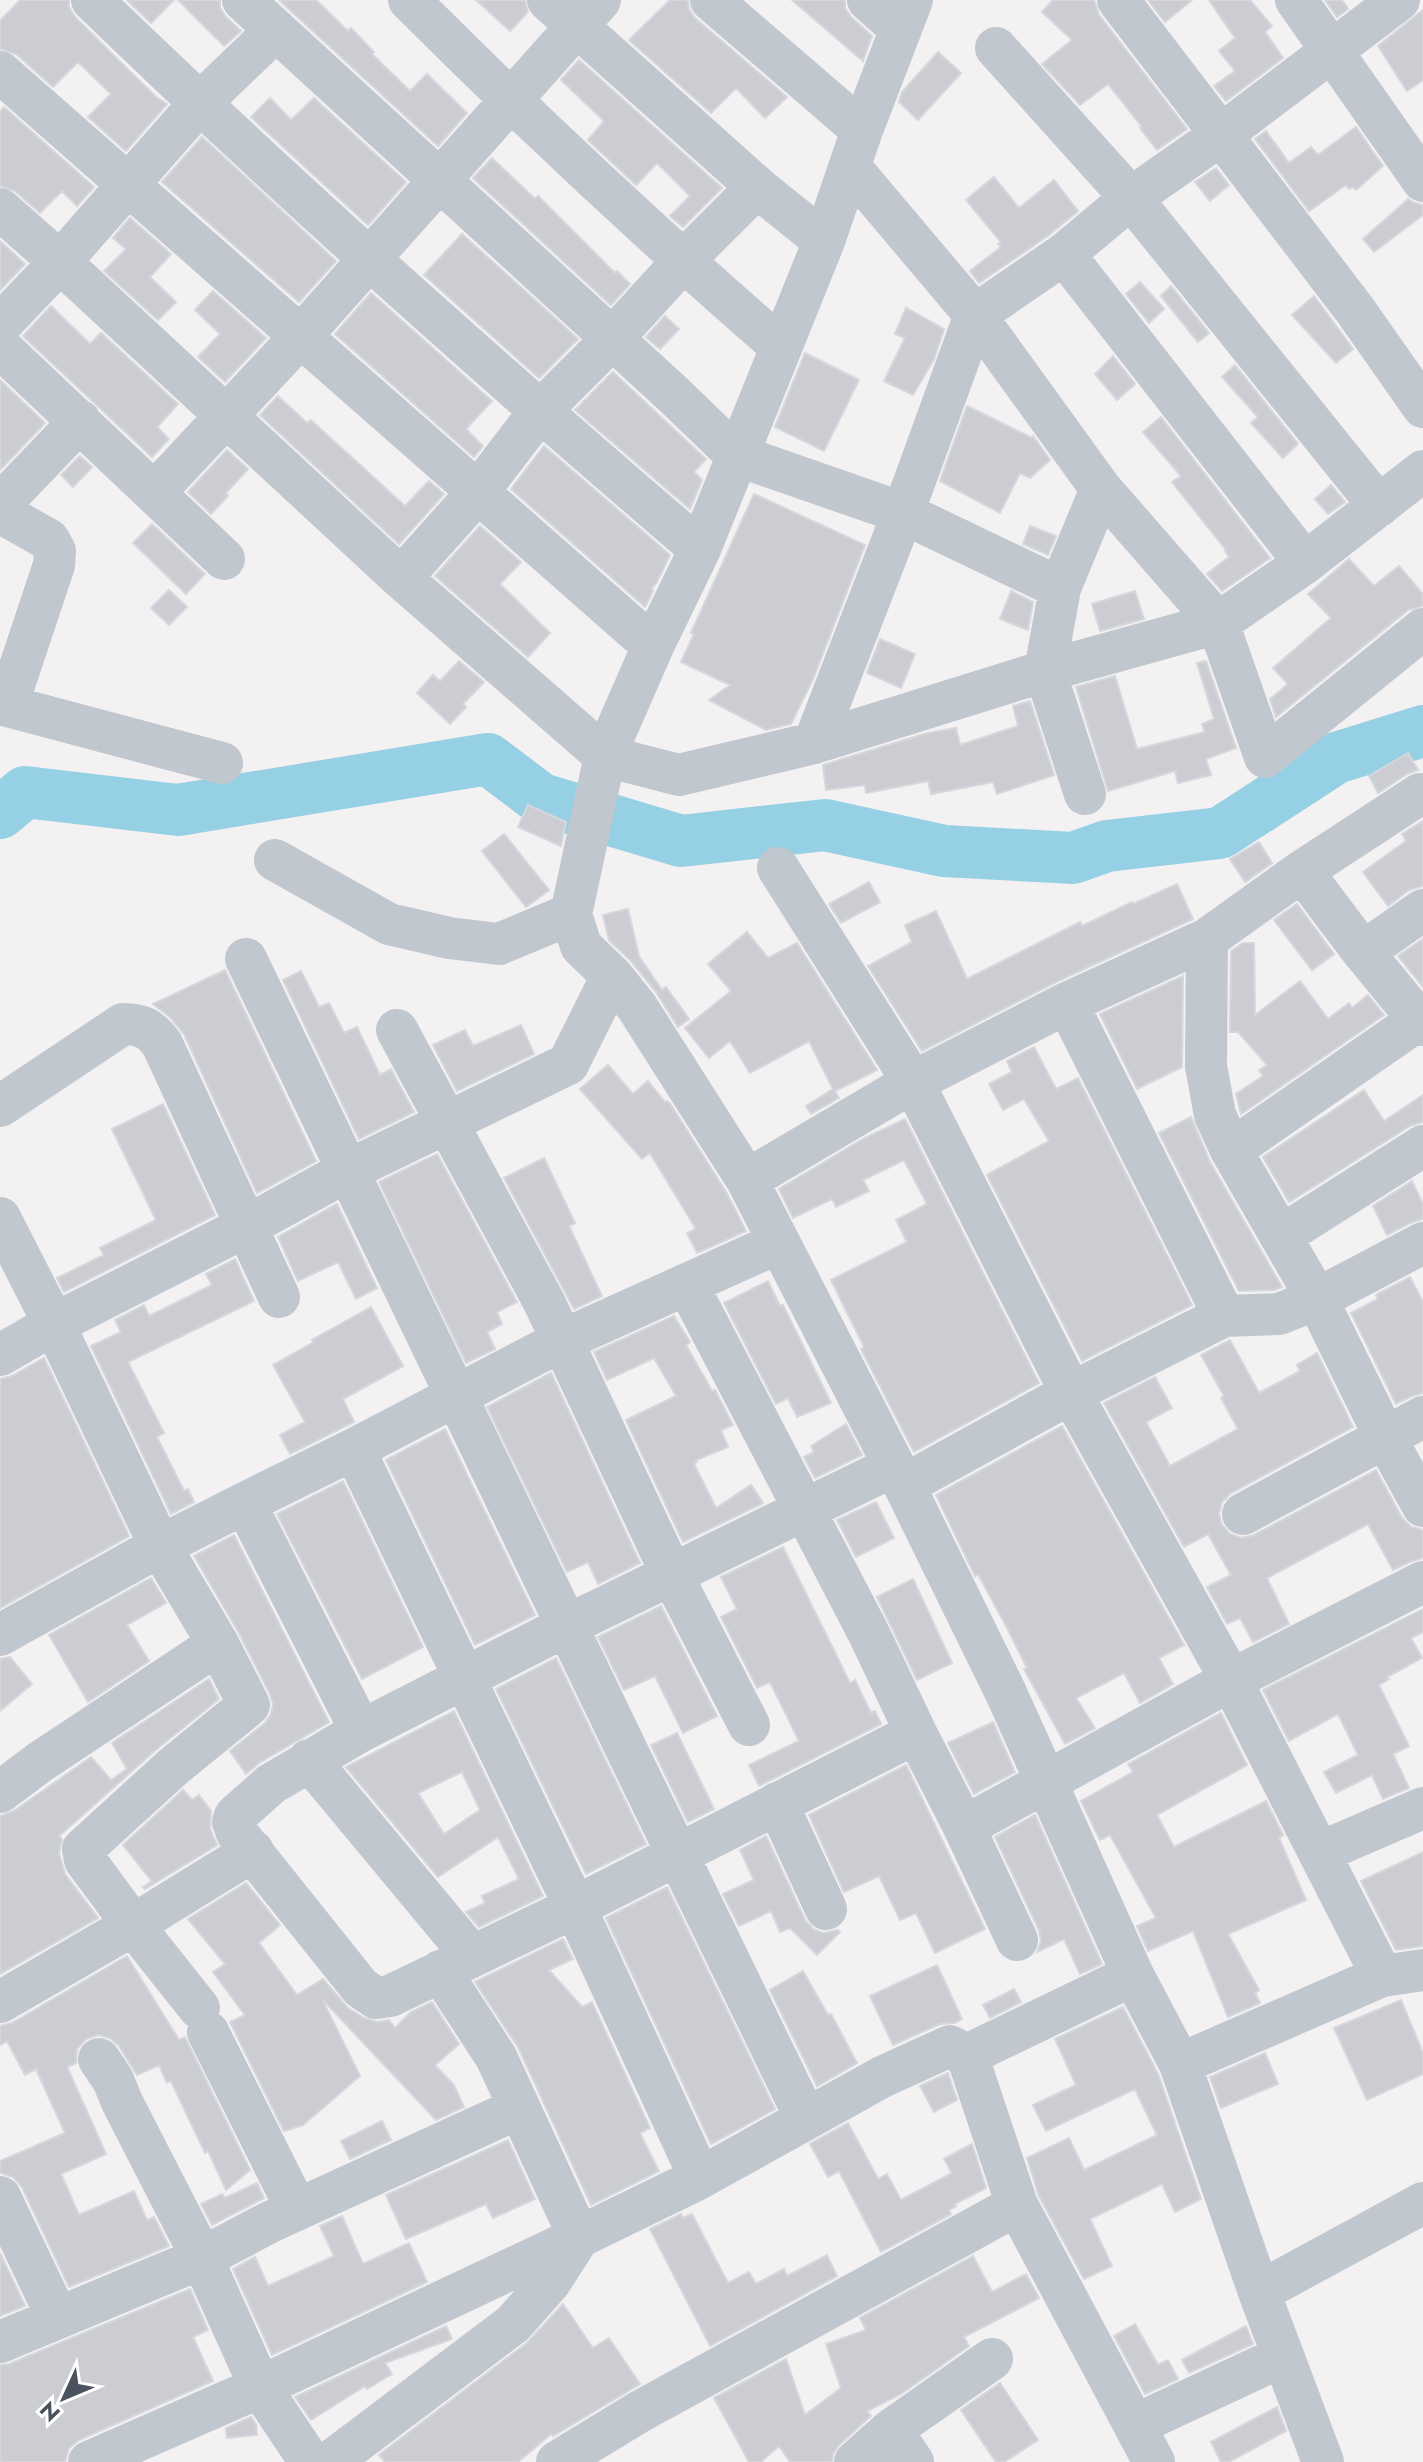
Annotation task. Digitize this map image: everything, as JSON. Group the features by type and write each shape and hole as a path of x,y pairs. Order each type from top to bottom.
{"street":[{"path":"92,0 199,104 539,412 700,549"},
{"path":"243,0 736,455 903,513 1060,588"},
{"path":"409,0 511,102 780,346"},
{"path":"711,0 856,149 1101,489 1218,623 1265,757 1423,629"},
{"path":"868,0 906,14 824,241 700,549 605,756 571,914 581,946 612,976 637,1007 747,1180 899,1475 1006,1693 1133,1975 1180,2064 1259,2292 1323,2462"},
{"path":"1118,0 1355,310 1423,407"},
{"path":"1296,0 1423,181"},
{"path":"814,743 975,315 1064,254 1131,198 1222,134 1399,0"},
{"path":"154,493 300,337 511,102 575,9 757,187 824,241"},
{"path":"0,325 60,262 199,104 276,30"},
{"path":"996,48 1131,198 1379,506"},
{"path":"0,72 653,646"},
{"path":"401,578 478,492 539,412 757,187"},
{"path":"0,209 401,578 605,756 679,775 814,743 1045,671 1218,623 1305,563 1423,471"},
{"path":"1064,254 1305,563"},
{"path":"0,347 224,559"},
{"path":"80,421 5,502 49,540 55,551 54,565 4,705 222,763"},
{"path":"1085,794 1045,671 1060,588 1101,489"},
{"path":"747,1180 913,1082 1067,1003 1207,939 1302,871 1420,794"},
{"path":"275,860 389,924 449,938 499,944 571,914"},
{"path":"778,868 913,1082 1071,1393 1231,1680 1382,1976"},
{"path":"1231,1150 1422,1020 1363,952 1302,871"},
{"path":"1363,952 1423,910"},
{"path":"1207,939 1206,1066 1215,1115 1231,1150 1317,1299 1423,1506"},
{"path":"246,959 454,1397 568,1625 806,2119"},
{"path":"0,1355 347,1171 568,1064 612,976"},
{"path":"1067,1003 1224,1316"},
{"path":"0,1106 123,1024 141,1024 153,1032 162,1044 279,1297"},
{"path":"397,1030 544,1302 672,1575 749,1725"},
{"path":"1281,1236 1423,1146"},
{"path":"0,1218 160,1546 218,1644 249,1705 174,1766 83,1849 85,1860 204,2020 297,2210"},
{"path":"0,1635 160,1546 561,1341 778,1243"},
{"path":"916,1733 575,1907 390,1996 376,1998 361,1988 237,1833 233,1822 235,1816 271,1784 309,1760 568,1625 805,1510 899,1475 1224,1316 1279,1314 1317,1299 1423,1243"},
{"path":"687,1284 869,1634 1017,1940"},
{"path":"1243,1514 1423,1417"},
{"path":"354,1449 575,1907 700,2178"},
{"path":"245,1503 361,1731"},
{"path":"964,1827 1231,1680 1423,1582"},
{"path":"0,1792 218,1644"},
{"path":"309,1760 456,1963 579,2237"},
{"path":"777,1803 826,1909"},
{"path":"1321,1852 1423,1808"},
{"path":"0,2002 253,1851"},
{"path":"1180,2064 1382,1976 1423,1970"},
{"path":"967,2055 1133,1975"},
{"path":"89,2462 260,2387 579,2237 700,2178 882,2077 950,2046 967,2055 1017,2205 1154,2462"},
{"path":"99,2059 113,2080 202,2258 260,2387 310,2462"},
{"path":"0,2342 202,2258 297,2210 519,2108"},
{"path":"0,2197 57,2317"},
{"path":"1259,2292 1423,2203"},
{"path":"564,2460 652,2404 1017,2205"},
{"path":"330,2462 513,2324 550,2282 579,2237"},
{"path":"1135,2425 1283,2356"},
{"path":"855,2462 902,2446 992,2359"}],"building":[{"path":"20,0 69,0 75,17 156,97 167,104 126,151 88,117 111,94 78,62 53,87 16,54 0,49 0,21"},
{"path":"127,0 174,0 151,23"},
{"path":"178,0 220,0 220,8 226,17 241,31 224,46"},
{"path":"279,0 316,0 348,31 351,28 374,52 372,54 410,91 427,74 467,113 438,146"},
{"path":"476,0 525,0 528,12 510,31"},
{"path":"670,0 688,0 695,18 787,97 765,118 736,88 711,113 629,40"},
{"path":"792,0 845,0 845,8 851,17 872,36 863,61"},
{"path":"1053,0 1094,0 1099,15 1187,129 1157,150 1108,84 1080,105 1042,64 1072,40 1042,12"},
{"path":"1148,0 1192,0 1165,22"},
{"path":"1209,0 1250,0 1272,26 1265,32 1283,58 1226,101 1214,86 1235,71 1219,51 1235,38"},
{"path":"1325,0 1342,0 1348,9 1337,17"},
{"path":"1423,10 1423,80 1407,91 1378,46"},
{"path":"938,52 961,73 918,120 899,102 902,92"},
{"path":"579,60 722,188 683,227 670,216 690,196 657,163 636,185 588,140 604,121 561,80"},
{"path":"270,98 291,120 314,98 406,182 368,225 251,117"},
{"path":"4,107 94,187 77,206 62,191 40,213 15,191 0,186 0,111"},
{"path":"1356,127 1383,166 1356,190 1346,185 1309,211 1255,139 1266,131 1289,163 1311,147 1318,155"},
{"path":"202,137 336,261 299,302 162,182"},
{"path":"492,158 535,199 538,196 615,273 617,271 630,284 611,305 473,178"},
{"path":"1216,168 1229,185 1210,201 1195,182"},
{"path":"994,177 1019,208 1054,180 1078,211 979,283 970,271 1001,247 998,244 1001,242 966,200"},
{"path":"1408,199 1423,205 1423,215 1374,252 1363,239"},
{"path":"130,218 171,254 150,277 176,302 158,320 104,271 126,249 113,238"},
{"path":"462,234 578,339 539,378 424,275"},
{"path":"0,241 25,264 0,290"},
{"path":"1140,282 1164,309 1149,323 1126,294"},
{"path":"1171,286 1209,333 1198,342 1161,296"},
{"path":"213,291 266,338 225,382 198,357 220,334 195,310"},
{"path":"371,293 492,401 466,429 483,446 474,457 335,334"},
{"path":"1314,296 1353,349 1336,363 1292,315"},
{"path":"51,306 90,344 101,333 178,404 157,427 169,439 152,457 23,336"},
{"path":"906,308 944,329 934,359 913,395 884,381 905,338 895,334"},
{"path":"665,316 679,329 660,349 646,337"},
{"path":"805,353 859,380 824,451 775,427"},
{"path":"1113,356 1135,384 1117,400 1095,374"},
{"path":"1235,365 1298,444 1283,458 1251,423 1258,417 1222,377"},
{"path":"613,372 706,459 694,472 702,480 690,509 575,410"},
{"path":"0,380 45,423 0,470"},
{"path":"278,396 307,423 311,420 405,506 429,481 444,494 399,544 260,415"},
{"path":"967,406 1033,436 1050,460 1030,478 1020,473 1000,513 940,481"},
{"path":"1161,417 1270,558 1222,591 1207,574 1229,557 1226,550 1172,482 1181,476 1143,432"},
{"path":"544,446 670,555 645,607 511,489"},
{"path":"227,450 248,469 211,514 188,492"},
{"path":"80,456 92,467 73,487 61,475"},
{"path":"1331,485 1345,502 1328,514 1315,499"},
{"path":"754,494 865,545 813,679 791,724 766,730 709,700 730,685 681,662"},
{"path":"152,524 205,574 186,594 133,543"},
{"path":"480,526 521,562 500,584 550,633 528,657 435,576"},
{"path":"1030,526 1056,536 1048,555 1023,544"},
{"path":"1349,559 1374,586 1399,566 1423,594 1423,606 1408,610 1276,717 1270,699 1288,684 1273,668 1331,618 1308,594"},
{"path":"169,590 187,607 169,625 151,608"},
{"path":"1011,591 1033,602 1028,630 1000,619"},
{"path":"1135,591 1144,619 1100,631 1092,604"},
{"path":"880,639 915,654 901,688 867,673"},
{"path":"459,661 484,682 463,704 466,707 450,724 417,693 433,675 440,681"},
{"path":"1206,661 1236,748 1206,759 1211,775 1178,783 1175,771 1108,791 1076,687 1115,676 1137,749 1205,732 1202,724 1214,719 1197,663"},
{"path":"1030,701 1054,775 997,794 993,782 931,794 928,781 866,793 865,785 826,790 823,765 924,734 956,728 960,745 1018,726 1013,706"},
{"path":"1408,753 1418,770 1378,793 1369,776"},
{"path":"528,805 566,822 561,846 518,827"},
{"path":"1423,821 1423,886 1409,890 1388,906 1363,872 1406,841 1402,834"},
{"path":"504,834 549,890 526,907 482,851"},
{"path":"1259,842 1272,863 1245,882 1230,859"},
{"path":"869,882 880,902 841,923 829,904"},
{"path":"1177,884 1193,919 1056,982 922,1051 868,966 912,942 905,925 936,911 967,979 1080,922 1082,926"},
{"path":"1297,904 1334,954 1312,970 1274,920"},
{"path":"628,909 639,956 662,990 666,987 689,1019 678,1027 656,992 609,940 603,915"},
{"path":"747,932 768,958 797,943 877,1070 835,1091 839,1098 811,1114 806,1106 833,1089 809,1041 750,1073 730,1041 709,1058 685,1028 731,991 708,964"},
{"path":"1423,939 1423,987 1398,956"},
{"path":"1243,943 1254,943 1255,1015 1300,981 1328,1019 1349,1003 1352,1008 1368,995 1384,1015 1241,1114 1236,1094 1263,1076 1259,1070 1267,1065 1238,1032 1230,1032 1231,951"},
{"path":"225,970 316,1161 257,1193 184,1034 171,1018 153,1004"},
{"path":"301,971 319,1007 329,1003 344,1033 357,1027 380,1075 391,1069 414,1112 359,1139 283,980"},
{"path":"1183,976 1182,1067 1137,1089 1100,1014"},
{"path":"521,1025 534,1054 457,1091 433,1045 465,1030 473,1046"},
{"path":"1034,1047 1056,1089 1078,1078 1192,1305 1082,1361 987,1175 1049,1141 1024,1099 1003,1110 989,1084 1012,1072 1007,1061"},
{"path":"608,1065 633,1094 648,1081 671,1105 726,1192 746,1231 697,1253 687,1233 696,1229 650,1153 642,1159 580,1089"},
{"path":"1364,1090 1384,1121 1423,1095 1423,1122 1410,1126 1289,1202 1263,1157"},
{"path":"163,1104 215,1215 64,1292 57,1278 104,1255 100,1248 156,1220 112,1129"},
{"path":"1191,1117 1210,1162 1282,1287 1239,1291 1159,1133"},
{"path":"905,1119 1039,1383 914,1452 861,1349 864,1347 831,1280 907,1242 896,1220 927,1204 904,1160 863,1180 869,1191 836,1207 832,1199 793,1218 779,1189 865,1138"},
{"path":"437,1154 517,1302 497,1312 502,1324 487,1332 495,1349 466,1363 379,1182"},
{"path":"544,1158 575,1223 569,1226 602,1296 574,1309 504,1178"},
{"path":"1412,1181 1423,1204 1423,1219 1387,1235 1373,1206"},
{"path":"337,1204 377,1288 356,1299 338,1262 298,1281 278,1237"},
{"path":"235,1259 254,1301 128,1362 164,1433 157,1437 184,1491 188,1489 194,1502 171,1514 91,1346 121,1332 115,1320 144,1305 149,1316 212,1285 206,1274"},
{"path":"1410,1277 1423,1302 1423,1393 1396,1404 1351,1313"},
{"path":"768,1281 831,1403 797,1417 788,1398 776,1404 724,1303"},
{"path":"371,1307 403,1366 343,1399 354,1422 290,1454 280,1435 305,1422 273,1365"},
{"path":"674,1316 690,1342 686,1345 733,1425 721,1430 728,1447 696,1460 694,1464 716,1508 751,1485 763,1503 683,1542 626,1420 676,1396 654,1358 607,1380 594,1352"},
{"path":"1230,1340 1259,1393 1300,1371 1297,1365 1317,1353 1353,1427 1231,1493 1222,1502 1219,1514 1222,1525 1230,1534 1242,1538 1254,1535 1376,1470 1402,1518 1411,1527 1423,1530 1423,1558 1393,1570 1368,1524 1267,1578 1289,1624 1253,1642 1240,1618 1227,1624 1207,1587 1231,1575 1208,1534 1184,1547 1104,1403 1155,1377 1172,1408 1146,1422 1170,1466 1238,1429 1201,1355"},
{"path":"44,1358 129,1536 0,1608 0,1379 12,1376"},
{"path":"551,1373 640,1563 598,1584 588,1562 567,1572 487,1407"},
{"path":"846,1424 862,1455 815,1478 804,1457 814,1452 811,1446"},
{"path":"1062,1426 1184,1645 1159,1658 1173,1684 1140,1703 1124,1673 1076,1698 1095,1728 1065,1744 1024,1669 1027,1668 1006,1626 978,1574 975,1576 936,1495"},
{"path":"445,1429 535,1615 475,1645 386,1460"},
{"path":"343,1481 423,1647 362,1679 277,1514"},
{"path":"876,1502 894,1538 856,1557 837,1520"},
{"path":"234,1535 329,1722 259,1763 246,1774 230,1751 265,1723 273,1704 239,1633 194,1556"},
{"path":"783,1547 850,1683 855,1680 871,1713 875,1711 881,1724 759,1786 749,1765 799,1741 770,1682 757,1688 721,1617 737,1609 721,1577"},
{"path":"151,1578 166,1603 127,1625 149,1661 88,1702 49,1635"},
{"path":"913,1579 952,1663 917,1680 877,1597"},
{"path":"661,1606 717,1716 683,1733 655,1676 624,1690 598,1637"},
{"path":"1423,1609 1423,1632 1411,1638 1422,1658 1387,1677 1389,1679 1379,1685 1409,1746 1393,1754 1409,1788 1383,1799 1372,1775 1336,1793 1324,1772 1358,1755 1338,1714 1289,1741 1263,1690"},
{"path":"10,1657 32,1684 0,1711 0,1659"},
{"path":"556,1658 646,1844 586,1874 496,1689"},
{"path":"209,1679 219,1699 158,1748 59,1836 62,1839 59,1853 65,1874 98,1918 0,1974 0,1816 14,1811 91,1757 111,1780 127,1769 112,1743"},
{"path":"454,1711 543,1896 479,1927 466,1912 485,1903 482,1896 519,1879 498,1837 438,1877 346,1767","holes":["462,1772 480,1810 444,1834 418,1793"]},
{"path":"1221,1713 1247,1765 1157,1815 1174,1847 1266,1801 1283,1835 1279,1838 1306,1900 1228,1934 1259,1990 1255,1993 1260,2003 1228,2017 1193,1931 1148,1951 1137,1926 1156,1918 1110,1835 1100,1840 1081,1801 1133,1772 1128,1764"},
{"path":"993,1722 1015,1772 974,1794 948,1743"},
{"path":"677,1733 714,1809 688,1822 651,1745"},
{"path":"906,1765 985,1929 935,1953 916,1913 900,1920 879,1876 844,1892 809,1815"},
{"path":"183,1790 192,1800 199,1795 211,1811 210,1829 217,1845 145,1889 143,1887 152,1881 123,1845"},
{"path":"1035,1815 1102,1964 1080,1974 1064,1939 1037,1952 1041,1941 1039,1930 995,1837"},
{"path":"766,1836 805,1920 813,1929 823,1933 840,1932 817,1955 790,1928 780,1932 771,1911 739,1926 723,1894 754,1880 740,1850"},
{"path":"1423,1852 1423,1946 1396,1950 1361,1881"},
{"path":"246,1883 280,1925 259,1943 297,1995 323,1979 348,2008 364,2018 378,2022 389,2020 395,2028 411,2012 432,2002 459,2044 435,2065 454,2085 464,2107 436,2120 322,1999 360,2076 303,2125 284,2131 230,2022 245,2015 213,1972 225,1964 188,1919"},
{"path":"667,1887 775,2109 711,2144 606,1918"},
{"path":"563,1939 573,1959 549,1970 582,2007 592,2002 650,2128 640,2133 659,2171 591,2205 518,2047 475,1982"},
{"path":"127,1956 179,2040 185,2037 250,2170 226,2190 171,2081 167,2083 159,2065 137,2075 119,2046 110,2038 98,2035 86,2039 77,2049 76,2063 67,2067 106,2154 61,2174 79,2215 134,2191 147,2220 154,2217 169,2246 69,2287 22,2187 13,2177 0,2173 0,2161 65,2133 36,2069 25,2075 7,2041 0,2045 0,2026 12,2023"},
{"path":"937,1965 962,2019 940,2024 893,2045 870,1996"},
{"path":"803,1971 857,2063 817,2086 770,1990"},
{"path":"1014,1989 1021,2002 990,2018 983,2005"},
{"path":"1401,2000 1423,2053 1423,2074 1367,2100 1334,2028"},
{"path":"1123,2007 1158,2074 1201,2199 1175,2212 1162,2184 1090,2219 1112,2266 1084,2279 1039,2196 1027,2158 1069,2138 1084,2170 1157,2135 1135,2089 1046,2131 1033,2105 1076,2085 1055,2039"},
{"path":"1265,2053 1278,2084 1221,2108 1210,2077"},
{"path":"948,2073 957,2100 934,2112 920,2086"},
{"path":"382,2121 391,2140 350,2159 341,2141"},
{"path":"848,2123 878,2179 887,2174 901,2200 952,2173 944,2159 972,2144 986,2188 955,2204 949,2210 951,2214 881,2252 839,2171 828,2177 810,2144"},
{"path":"508,2140 535,2199 493,2218 486,2204 406,2239 386,2195"},
{"path":"257,2183 264,2198 212,2225 201,2204 222,2194 225,2198"},
{"path":"681,2214 683,2218 692,2214 728,2283 749,2272 756,2284 784,2269 787,2276 827,2255 837,2276 710,2346 650,2229"},
{"path":"342,2216 363,2264 409,2243 427,2282 272,2355 233,2269 255,2257 268,2286 334,2256 320,2226"},
{"path":"0,2253 25,2306 0,2316"},
{"path":"973,2256 992,2292 1026,2274 1039,2298 964,2337 969,2346 901,2394 867,2411 871,2416 839,2445 832,2462 790,2462 779,2446 761,2462 749,2462 714,2398 786,2359 805,2415 841,2388 826,2344 866,2330 860,2318"},
{"path":"190,2289 208,2330 193,2337 213,2381 79,2440 69,2448 65,2462 0,2462 0,2365 9,2364"},
{"path":"563,2304 593,2348 609,2338 640,2384 553,2436 551,2434 518,2462 385,2462 379,2455 527,2343"},
{"path":"1135,2324 1158,2365 1168,2360 1178,2379 1145,2394 1114,2336"},
{"path":"446,2326 452,2339 385,2363 392,2374 367,2389 365,2386 311,2420 295,2397"},
{"path":"1246,2326 1253,2344 1189,2373 1182,2360"},
{"path":"1000,2383 1038,2440 1004,2462 996,2462 961,2410"},
{"path":"1277,2407 1286,2431 1229,2462 1221,2462 1211,2442"},
{"path":"251,2417 256,2424 257,2435 227,2438 226,2428"}],"waterway":[{"path":"0,813 25,792 178,810 488,759 541,799 681,841 825,825 944,851 1073,858 1107,846 1220,833 1336,758 1423,731"}]}
